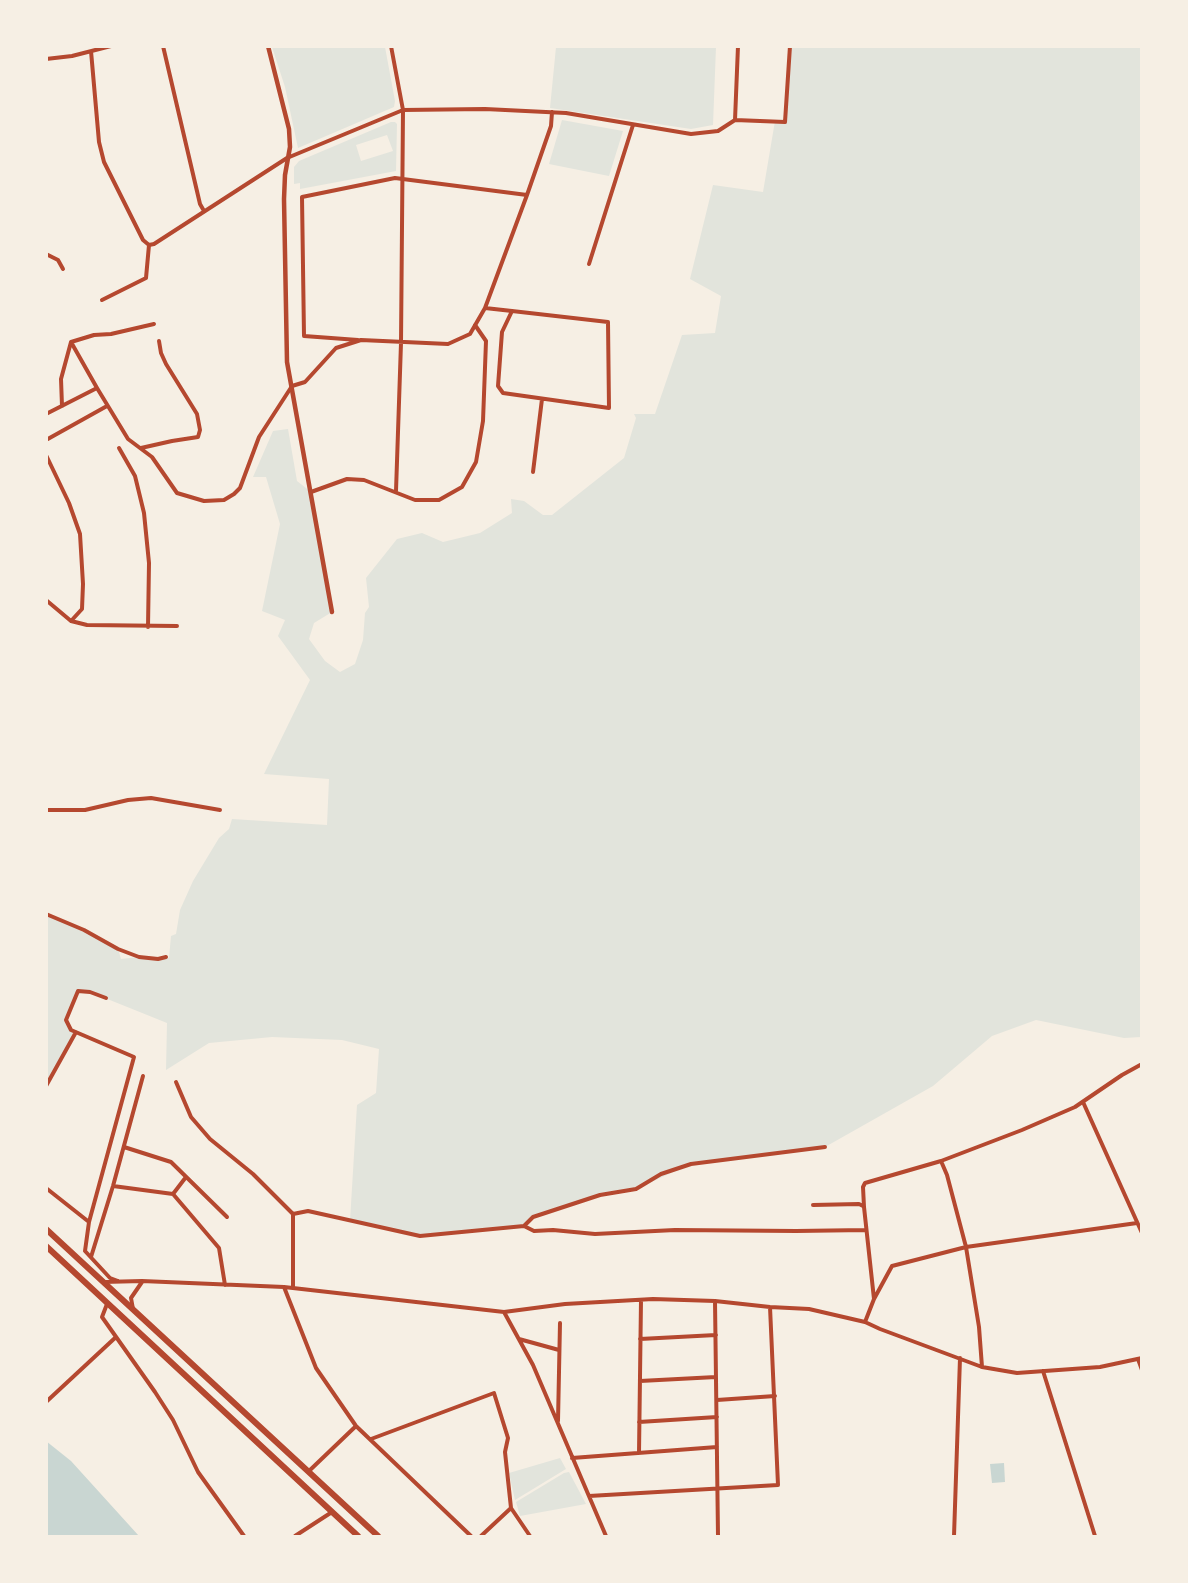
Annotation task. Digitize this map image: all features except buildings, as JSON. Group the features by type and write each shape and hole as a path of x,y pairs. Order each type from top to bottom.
{"highway":[{"path":"46,1229 378,1536"},
{"path":"46,1246 358,1536"}],"street":[{"path":"46,59 72,56 111,46"},
{"path":"163,46 200,204 204,211"},
{"path":"268,46 289,129 290,147 284,199 287,362 332,612"},
{"path":"391,46 403,110 404,179 396,491"},
{"path":"735,120 738,46"},
{"path":"149,245 154,244 287,158 403,110 485,109 552,112 691,134 718,131 735,120 785,122 790,46"},
{"path":"91,51 99,142 104,162 143,240 149,245"},
{"path":"527,195 395,178 302,197 304,336 448,344 470,334 485,308 527,195 551,126 552,112"},
{"path":"589,264 633,125"},
{"path":"290,147 294,152 302,152"},
{"path":"102,300 146,278 149,245"},
{"path":"46,254 58,260 63,269"},
{"path":"485,308 512,311 608,322 609,408 503,393 498,386 502,332 512,311"},
{"path":"71,342 94,335 111,334 154,324"},
{"path":"311,492 347,480 364,480 415,500 439,500 462,487 476,462 483,421 486,341 475,325"},
{"path":"71,342 128,438 152,457 177,493 204,501 224,500 240,488 259,436 292,386 304,382 336,348 362,340"},
{"path":"62,406 61,379 71,342"},
{"path":"141,448 198,437 200,430 197,414 166,364 159,342"},
{"path":"46,414 97,388"},
{"path":"533,472 542,399"},
{"path":"46,440 107,406"},
{"path":"119,448 135,476 144,513 149,563 148,627"},
{"path":"46,455 69,503 80,534 82,609 72,621"},
{"path":"46,600 72,621 87,625 177,626"},
{"path":"46,810 85,810 128,800 151,798 220,810"},
{"path":"46,914 139,957 158,959 166,957"},
{"path":"106,998 90,992 78,991 66,1020 71,1030 134,1057 89,1222 85,1251 110,1278 118,1282"},
{"path":"46,1086 76,1032"},
{"path":"874,1299 864,1207 863,1187 865,1183 941,1161 1076,1107 1142,1064"},
{"path":"91,1258 143,1076"},
{"path":"177,1082 191,1117 197,1125 210,1139 253,1174 293,1214 293,1288"},
{"path":"1083,1102 1142,1233"},
{"path":"124,1147 171,1162 227,1217"},
{"path":"524,1226 533,1217 600,1195 636,1189 661,1174 691,1164 825,1147"},
{"path":"941,1161 947,1175 966,1247 980,1327 982,1366"},
{"path":"173,1194 186,1177"},
{"path":"113,1186 173,1194 219,1248 225,1285"},
{"path":"46,1188 89,1222"},
{"path":"813,1205 859,1204 864,1207"},
{"path":"293,1214 308,1211 420,1236 524,1226 534,1231 595,1233 675,1230 866,1230"},
{"path":"865,1322 874,1299 892,1266 966,1247 1137,1222"},
{"path":"133,1310 131,1298 142,1281"},
{"path":"103,1282 142,1281 284,1287 504,1312 565,1304 640,1300 715,1301 770,1308 809,1309 865,1322 982,1366 1017,1372 1100,1367 1140,1359 1142,1370"},
{"path":"284,1287 316,1368 356,1426 471,1536"},
{"path":"639,1453 640,1300"},
{"path":"715,1301 718,1536"},
{"path":"107,1304 102,1317 173,1420 198,1473 244,1536"},
{"path":"589,1496 778,1485 770,1308"},
{"path":"504,1312 533,1365 606,1536"},
{"path":"558,1425 560,1323"},
{"path":"640,1339 716,1335"},
{"path":"46,1402 116,1337"},
{"path":"518,1339 560,1350"},
{"path":"954,1536 960,1358"},
{"path":"1043,1371 1095,1536"},
{"path":"640,1381 716,1377"},
{"path":"371,1440 494,1393 508,1438 505,1452 512,1508 530,1536"},
{"path":"717,1400 775,1396"},
{"path":"639,1422 717,1418"},
{"path":"308,1472 356,1426"},
{"path":"572,1458 717,1447"},
{"path":"481,1536 512,1508"},
{"path":"295,1536 332,1512"}],"shaded area":[{"path":"272,47 385,47 395,101 394,107 298,148 285,87"},
{"path":"556,47 716,47 713,125 691,129 550,108"},
{"path":"790,47 1141,47 1141,1037 1124,1038 1036,1020 992,1036 933,1086 825,1147 691,1164 636,1189 600,1195 533,1217 524,1226 420,1236 350,1221 357,1105 376,1093 379,1049 342,1040 272,1037 209,1043 166,1070 167,1023 90,992 78,991 66,1020 71,1030 76,1032 47,1086 47,914 84,930 118,949 121,959 169,958 171,936 176,934 180,910 193,881 219,838 229,829 232,819 327,825 329,779 264,774 310,680 278,636 285,620 262,611 280,524 266,477 253,477 273,431 288,429 297,481 311,492 332,612 314,623 309,639 325,661 340,672 355,664 363,640 365,613 369,607 366,578 397,539 422,533 443,542 480,533 512,513 511,499 524,501 543,515 552,515 624,458 636,418 634,414 655,414 682,335 715,333 721,296 690,279 713,185 763,192 775,121 785,122"},
{"path":"562,120 623,131 609,176 549,164"},
{"path":"391,122 397,124 396,171 300,189 300,183 294,184 294,167 299,161","holes":["387,135 393,151 361,161 356,145"]},
{"path":"46,1441 71,1461 139,1536 47,1536"},
{"path":"560,1458 566,1469 515,1500 509,1473"},
{"path":"1004,1463 1005,1482 992,1483 990,1464"},
{"path":"569,1472 586,1504 520,1516 516,1502"}]}
